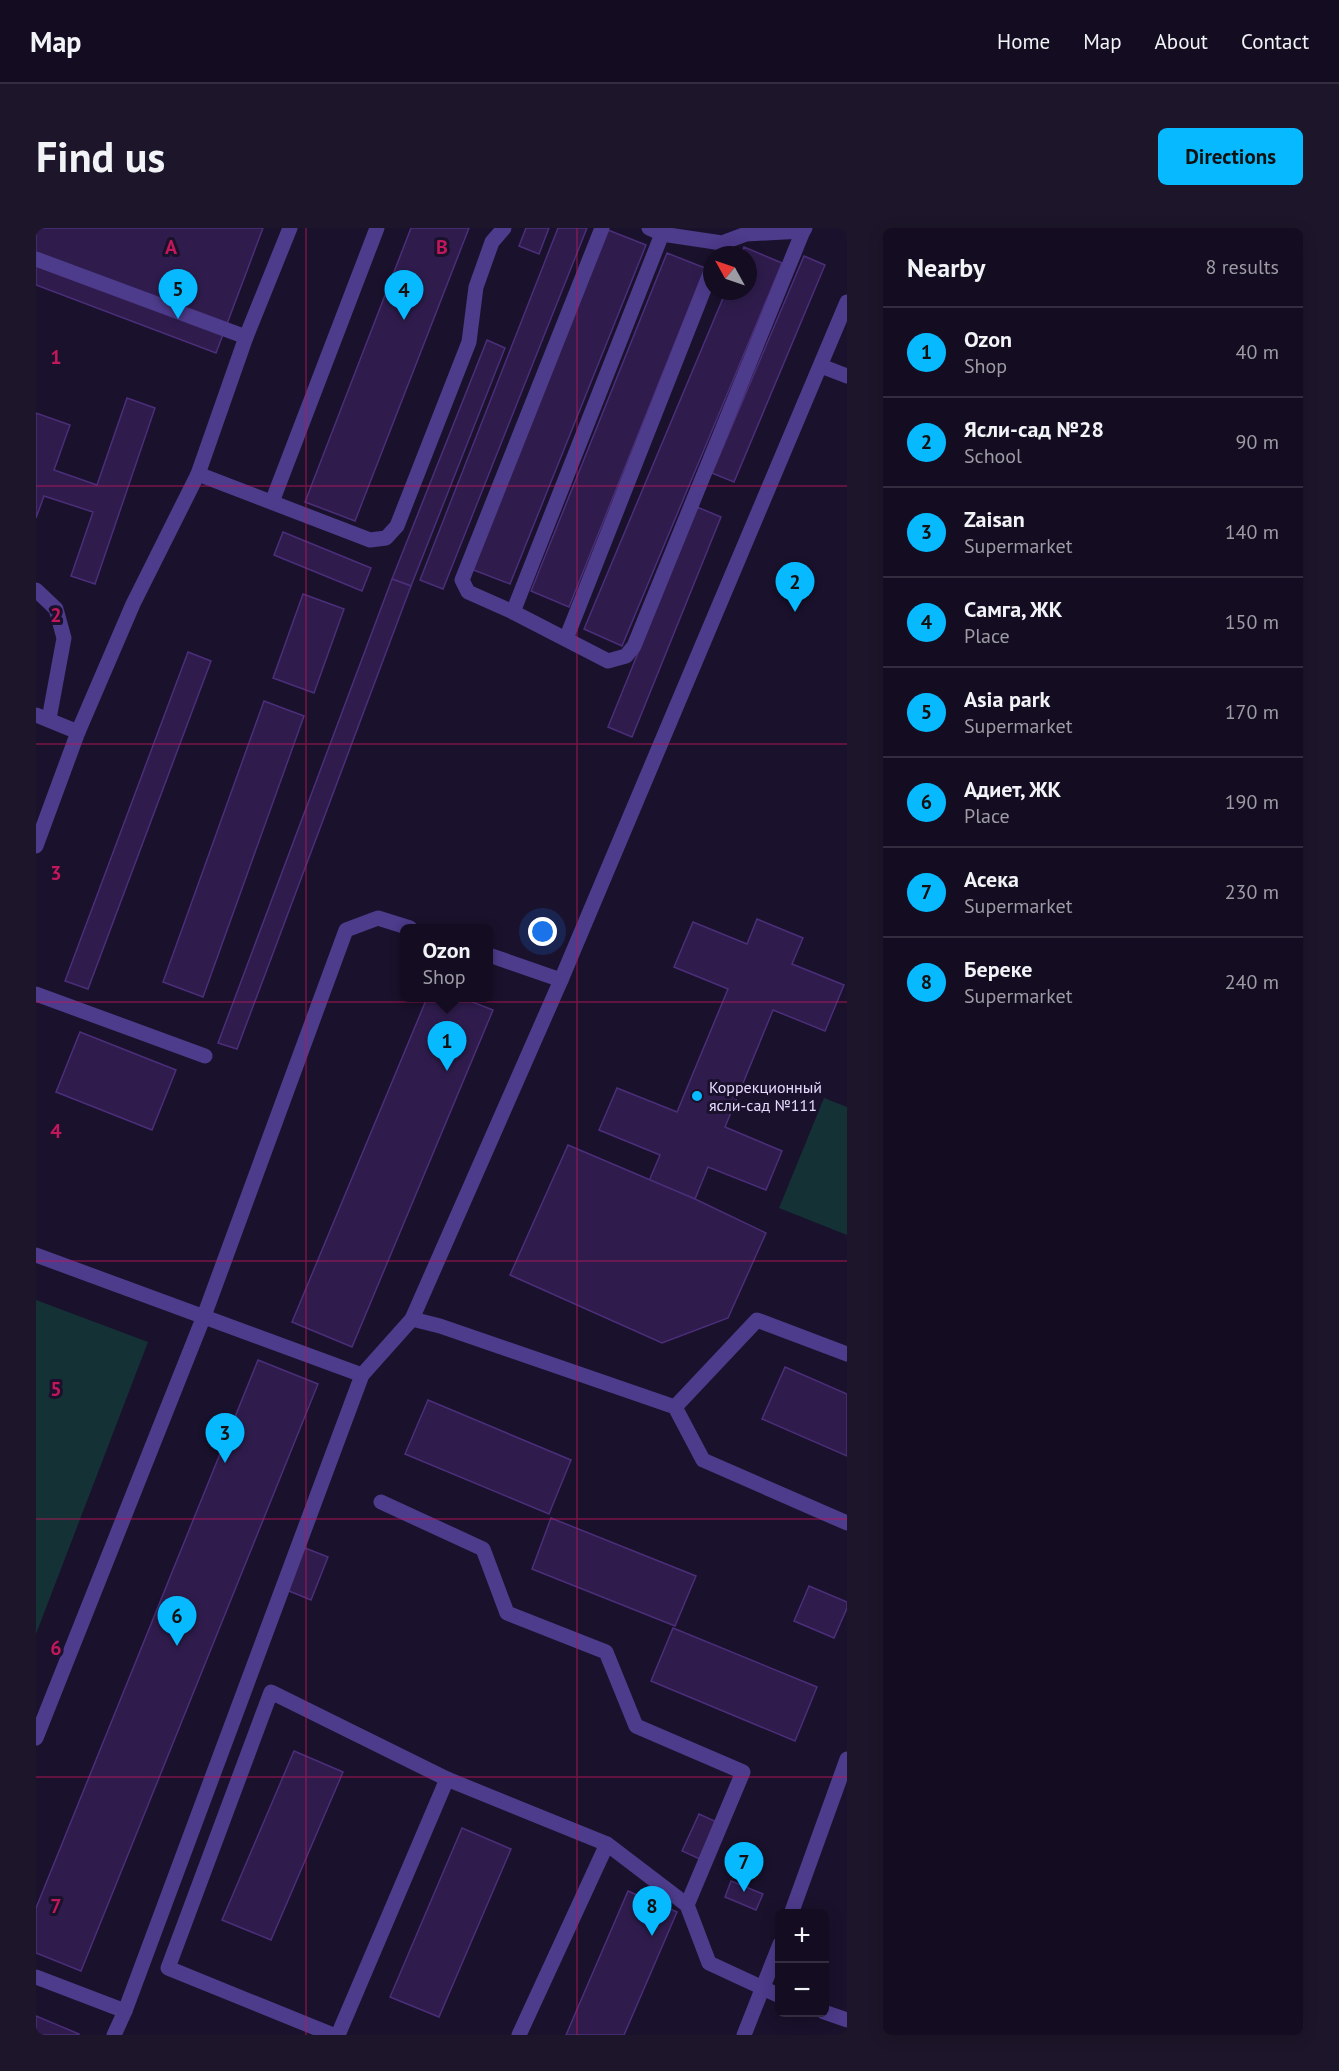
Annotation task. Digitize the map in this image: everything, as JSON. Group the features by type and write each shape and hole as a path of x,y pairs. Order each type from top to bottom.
{"street":[{"path":"36,846 78,732 132,604 198,474 246,337 290,228"},
{"path":"272,502 376,228"},
{"path":"198,474 369,540 386,538 397,526 469,342 476,287 492,242 504,228"},
{"path":"602,228 462,580 468,592 513,612 608,662 626,656 634,646 805,229 746,234 725,246"},
{"path":"513,612 655,231 709,246"},
{"path":"36,259 246,337"},
{"path":"566,639 703,292"},
{"path":"114,2035 125,2011 362,1375 412,1319 561,980 847,302"},
{"path":"821,366 847,376"},
{"path":"36,590 56,609 64,638 43,717 78,732"},
{"path":"36,1738 204,1316 346,930 378,918 400,925"},
{"path":"493,956 561,980"},
{"path":"36,994 205,1056"},
{"path":"36,1255 362,1375"},
{"path":"412,1319 440,1326 675,1407 703,1460 847,1523"},
{"path":"675,1407 757,1320 847,1353"},
{"path":"381,1502 483,1549 507,1613 606,1652 636,1726 743,1772 687,1905"},
{"path":"333,2035 168,1968 270,1692 447,1779 607,1844 687,1905 709,1963 775,1994"},
{"path":"793,1909 847,1759"},
{"path":"338,2035 447,1779"},
{"path":"519,2035 607,1844"},
{"path":"744,2035 775,1957"},
{"path":"36,1977 125,2011"},
{"path":"829,2013 847,2020"}],"green space":[{"path":"824,1098 847,1107 847,1235 779,1208"},
{"path":"36,1300 148,1342 36,1634"}],"building":[{"path":"36,228 263,228 216,353 36,285"},
{"path":"411,228 469,228 355,521 305,502"},
{"path":"526,228 549,228 539,254 519,246"},
{"path":"558,228 587,228 443,589 420,580"},
{"path":"608,230 646,245 510,584 471,569"},
{"path":"757,252 782,263 622,646 584,629 722,300 757,300"},
{"path":"667,253 703,267 703,273 569,607 531,591"},
{"path":"804,256 825,265 734,482 712,473"},
{"path":"487,340 505,348 411,586 392,579"},
{"path":"127,398 155,408 95,584 71,576 93,512 44,496 36,518 36,413 70,425 54,470 97,485"},
{"path":"697,507 721,517 632,737 608,727"},
{"path":"283,532 371,568 362,591 274,555"},
{"path":"392,579 411,586 237,1049 218,1043"},
{"path":"303,594 344,609 314,693 273,678"},
{"path":"188,652 211,661 88,989 65,981"},
{"path":"264,701 304,716 203,997 163,982"},
{"path":"757,919 803,938 792,964 844,985 825,1031 773,1010 725,1127 782,1151 766,1190 708,1167 695,1199 649,1181 660,1155 599,1130 617,1088 677,1112 728,989 674,967 693,922 747,944"},
{"path":"425,1002 472,1002 493,1010 352,1347 292,1322"},
{"path":"80,1032 176,1070 152,1130 56,1092"},
{"path":"568,1145 695,1199 766,1233 728,1318 662,1343 510,1275"},
{"path":"258,1360 318,1384 81,1971 36,1953 36,1908"},
{"path":"785,1367 847,1394 847,1456 762,1419"},
{"path":"428,1400 571,1460 549,1514 405,1454"},
{"path":"551,1518 696,1576 675,1626 532,1569"},
{"path":"300,1546 328,1557 311,1600 284,1589"},
{"path":"809,1586 847,1602 847,1608 834,1638 794,1621"},
{"path":"673,1628 817,1687 795,1741 651,1681"},
{"path":"294,1751 343,1772 271,1940 222,1920"},
{"path":"699,1814 719,1823 702,1860 682,1851"},
{"path":"462,1828 511,1849 439,2017 390,1997"},
{"path":"731,1881 763,1894 756,1910 725,1897"},
{"path":"628,1891 677,1912 624,2035 566,2035"},
{"path":"36,2016 79,2034 36,2035"}],"place":[{"name":"Asia park","path":"178,319"},
{"name":"Самга, ЖК","path":"404,320"},
{"name":"Ясли-сад №28","path":"795,612"},
{"name":"Ozon","path":"447,1071"},
{"name":"Коррекционный ясли-сад №111","path":"697,1096"},
{"name":"Zaisan","path":"225,1463"},
{"name":"Адиет, ЖК","path":"177,1646"},
{"name":"Асека","path":"744,1892"},
{"name":"Береке","path":"652,1936"}]}
